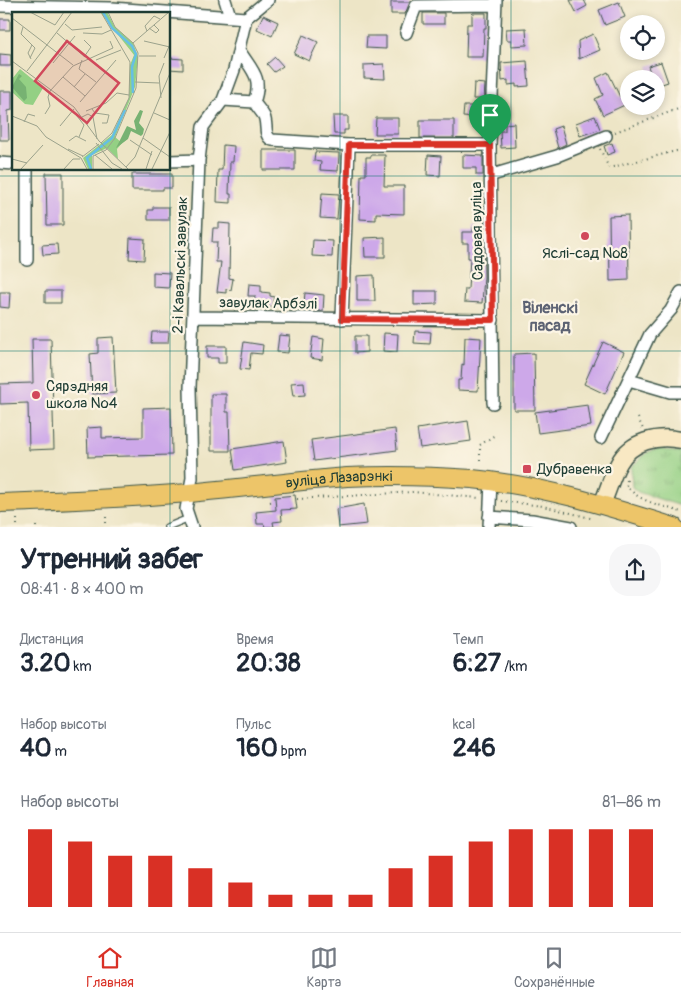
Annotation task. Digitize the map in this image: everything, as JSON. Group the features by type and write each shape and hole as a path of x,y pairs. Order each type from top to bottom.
{"main road":[{"name":"вуліца Лазарэнкі","path":"0,503 90,500 189,493 347,477 397,476 491,481 531,487 600,512 674,527"}],"street":[{"path":"225,0 230,16"},
{"path":"0,6 112,8 246,18 268,0"},
{"path":"406,33 416,6 496,2"},
{"name":"Садовая вуліца","path":"493,402 492,175 490,145 496,2"},
{"name":"2-і Кавальскі завулак","path":"190,522 186,509 192,478 190,388 199,160 203,128 224,100 234,70 246,18"},
{"path":"239,50 258,80 258,90 254,102"},
{"path":"224,100 254,102"},
{"path":"254,102 265,118 266,134 272,140 349,145 490,145"},
{"path":"492,175 557,156 601,138"},
{"path":"342,319 349,145"},
{"path":"170,160 199,160"},
{"path":"27,170 27,260"},
{"path":"601,438 650,334 671,310 681,292"},
{"name":"завулак Арбэлі","path":"193,316 493,320"},
{"path":"628,380 670,392 681,392"},
{"path":"600,512 619,463 630,449 646,440 661,438 681,440"},
{"path":"491,481 489,522 532,520 571,527"}],"lane":[{"path":"167,527 190,522"}],"path":[{"path":"681,108 601,138 609,168 676,151 681,152"},
{"path":"638,418 643,429"},
{"path":"480,460 480,445 495,435"},
{"path":"627,478 626,485 632,493 642,499 681,512"},
{"path":"296,499 413,492 600,512"},
{"path":"270,502 275,501"},
{"path":"106,518 106,527"},
{"path":"17,519 17,527"}],"green space":[{"path":"659,449 681,453 681,506 638,492 632,487 631,467 648,452"}],"building":[{"path":"570,0 584,0 587,6 576,12"},
{"path":"391,2 410,2 405,14 391,14"},
{"path":"619,2 624,15 620,15 620,19 605,25 599,10"},
{"path":"423,13 444,13 444,24 423,24"},
{"path":"473,13 486,13 483,57 466,57 467,24 472,24"},
{"path":"263,15 278,22 272,36 257,29"},
{"path":"0,19 10,19 10,30 0,30"},
{"path":"526,28 527,45 511,46 511,40 507,40 506,29"},
{"path":"593,34 600,50 579,59 578,41"},
{"path":"303,35 318,42 309,61 294,54"},
{"path":"367,36 386,36 386,49 366,48"},
{"path":"0,54 11,55 11,66 0,66"},
{"path":"275,57 283,66 274,72 267,64"},
{"path":"170,58 183,59 183,70 170,69"},
{"path":"527,61 529,86 516,87 516,84 508,85 508,80 502,81 501,63"},
{"path":"661,62 664,70 649,70 648,66"},
{"path":"384,64 385,79 364,78 364,65"},
{"path":"608,72 620,97 620,107 603,115 595,99 603,95 596,78"},
{"path":"474,83 485,84 484,99 473,99"},
{"path":"0,91 12,91 12,110 8,111 9,140 0,140"},
{"path":"464,106 476,106 475,118 463,117"},
{"path":"333,116 348,116 348,130 344,130 344,134 334,134"},
{"path":"595,116 600,129 580,136 576,123"},
{"path":"376,118 398,118 398,134 375,134"},
{"path":"420,120 454,120 454,138 420,138"},
{"path":"514,123 515,147 501,148 500,131 505,131 505,124"},
{"path":"561,126 566,144 558,148 553,129"},
{"path":"612,143 615,152 607,155 604,146"},
{"path":"223,145 234,146 233,162 230,162 229,194 231,194 231,203 217,202 218,170 222,170"},
{"path":"263,150 295,150 295,170 263,170"},
{"path":"315,152 339,153 338,171 320,170 321,162 314,161"},
{"path":"371,155 385,155 384,186 404,186 404,214 376,213 376,220 360,219 361,175 366,175 366,157 371,157"},
{"path":"428,155 441,156 440,176 427,175"},
{"path":"463,155 483,156 483,175 476,175 476,168 463,168"},
{"path":"46,173 63,173 63,225 47,225"},
{"path":"132,174 172,174 172,188 163,188 163,190 132,190"},
{"path":"322,193 339,194 337,219 320,218"},
{"path":"153,207 169,207 169,220 148,220 148,210 153,210"},
{"path":"628,215 629,280 610,281 609,216"},
{"path":"219,223 230,224 229,278 233,279 231,290 226,289 226,293 217,292 221,262 216,262 217,242 212,242 213,228 219,228"},
{"path":"473,227 483,227 484,277 482,303 464,302 465,289 468,289 470,258 468,258 468,243 462,243 462,232 473,232"},
{"path":"385,237 385,257 365,257 364,238"},
{"path":"130,238 145,239 144,260 129,259"},
{"path":"313,240 333,241 332,257 312,256"},
{"path":"57,244 58,254 43,255 42,245"},
{"path":"153,272 170,273 169,288 153,287"},
{"path":"374,275 375,301 357,301 357,276"},
{"path":"249,284 261,285 261,292 270,293 270,296 274,297 272,307 254,306 255,296 248,296"},
{"path":"45,291 61,291 61,303 45,303"},
{"path":"414,291 437,291 437,304 414,305"},
{"path":"0,292 10,292 9,308 0,307"},
{"path":"305,293 324,295 323,311 303,311"},
{"path":"415,331 431,332 430,344 414,343"},
{"path":"152,332 169,332 168,343 151,343"},
{"path":"384,333 398,334 397,352 383,351"},
{"path":"279,335 290,336 288,353 277,352"},
{"path":"355,336 367,336 367,352 355,353"},
{"path":"113,337 116,393 92,394 90,354 98,353 98,338"},
{"path":"313,337 324,339 322,360 310,358"},
{"path":"465,337 481,338 478,391 458,390 458,380 461,380 462,364 464,365"},
{"path":"32,339 51,339 54,449 29,450 28,403 0,404 0,384 33,383"},
{"path":"244,342 263,345 262,354 251,353 249,370 240,369"},
{"path":"603,342 624,352 605,394 584,384"},
{"path":"207,346 226,346 226,363 218,363 218,358 207,358"},
{"path":"534,353 535,410 514,410 514,354"},
{"path":"304,382 305,395 293,396 291,383"},
{"path":"211,394 226,394 226,412 229,412 230,451 211,451"},
{"path":"588,405 591,426 538,433 535,412"},
{"path":"171,407 172,455 88,457 87,428 102,427 102,438 143,437 143,408"},
{"path":"468,421 471,441 420,448 417,429"},
{"path":"395,429 397,450 314,461 311,440"},
{"path":"284,441 287,462 235,470 232,449"},
{"path":"295,495 297,509 281,510 282,521 273,522 274,527 265,527 264,524 257,524 256,512 276,510 275,497"},
{"path":"364,504 367,524 338,527 336,509"}],"place":[{"name":"Яслі-сад №8","path":"585,236"},
{"name":"Сярэдняя школа №4","path":"36,395"},
{"name":"Дубравенка","path":"527,469"}],"district":[{"name":"Віленскі пасад","path":"550,316"}],"route":[{"path":"349,145 490,145 493,320 342,319 349,145"}]}
